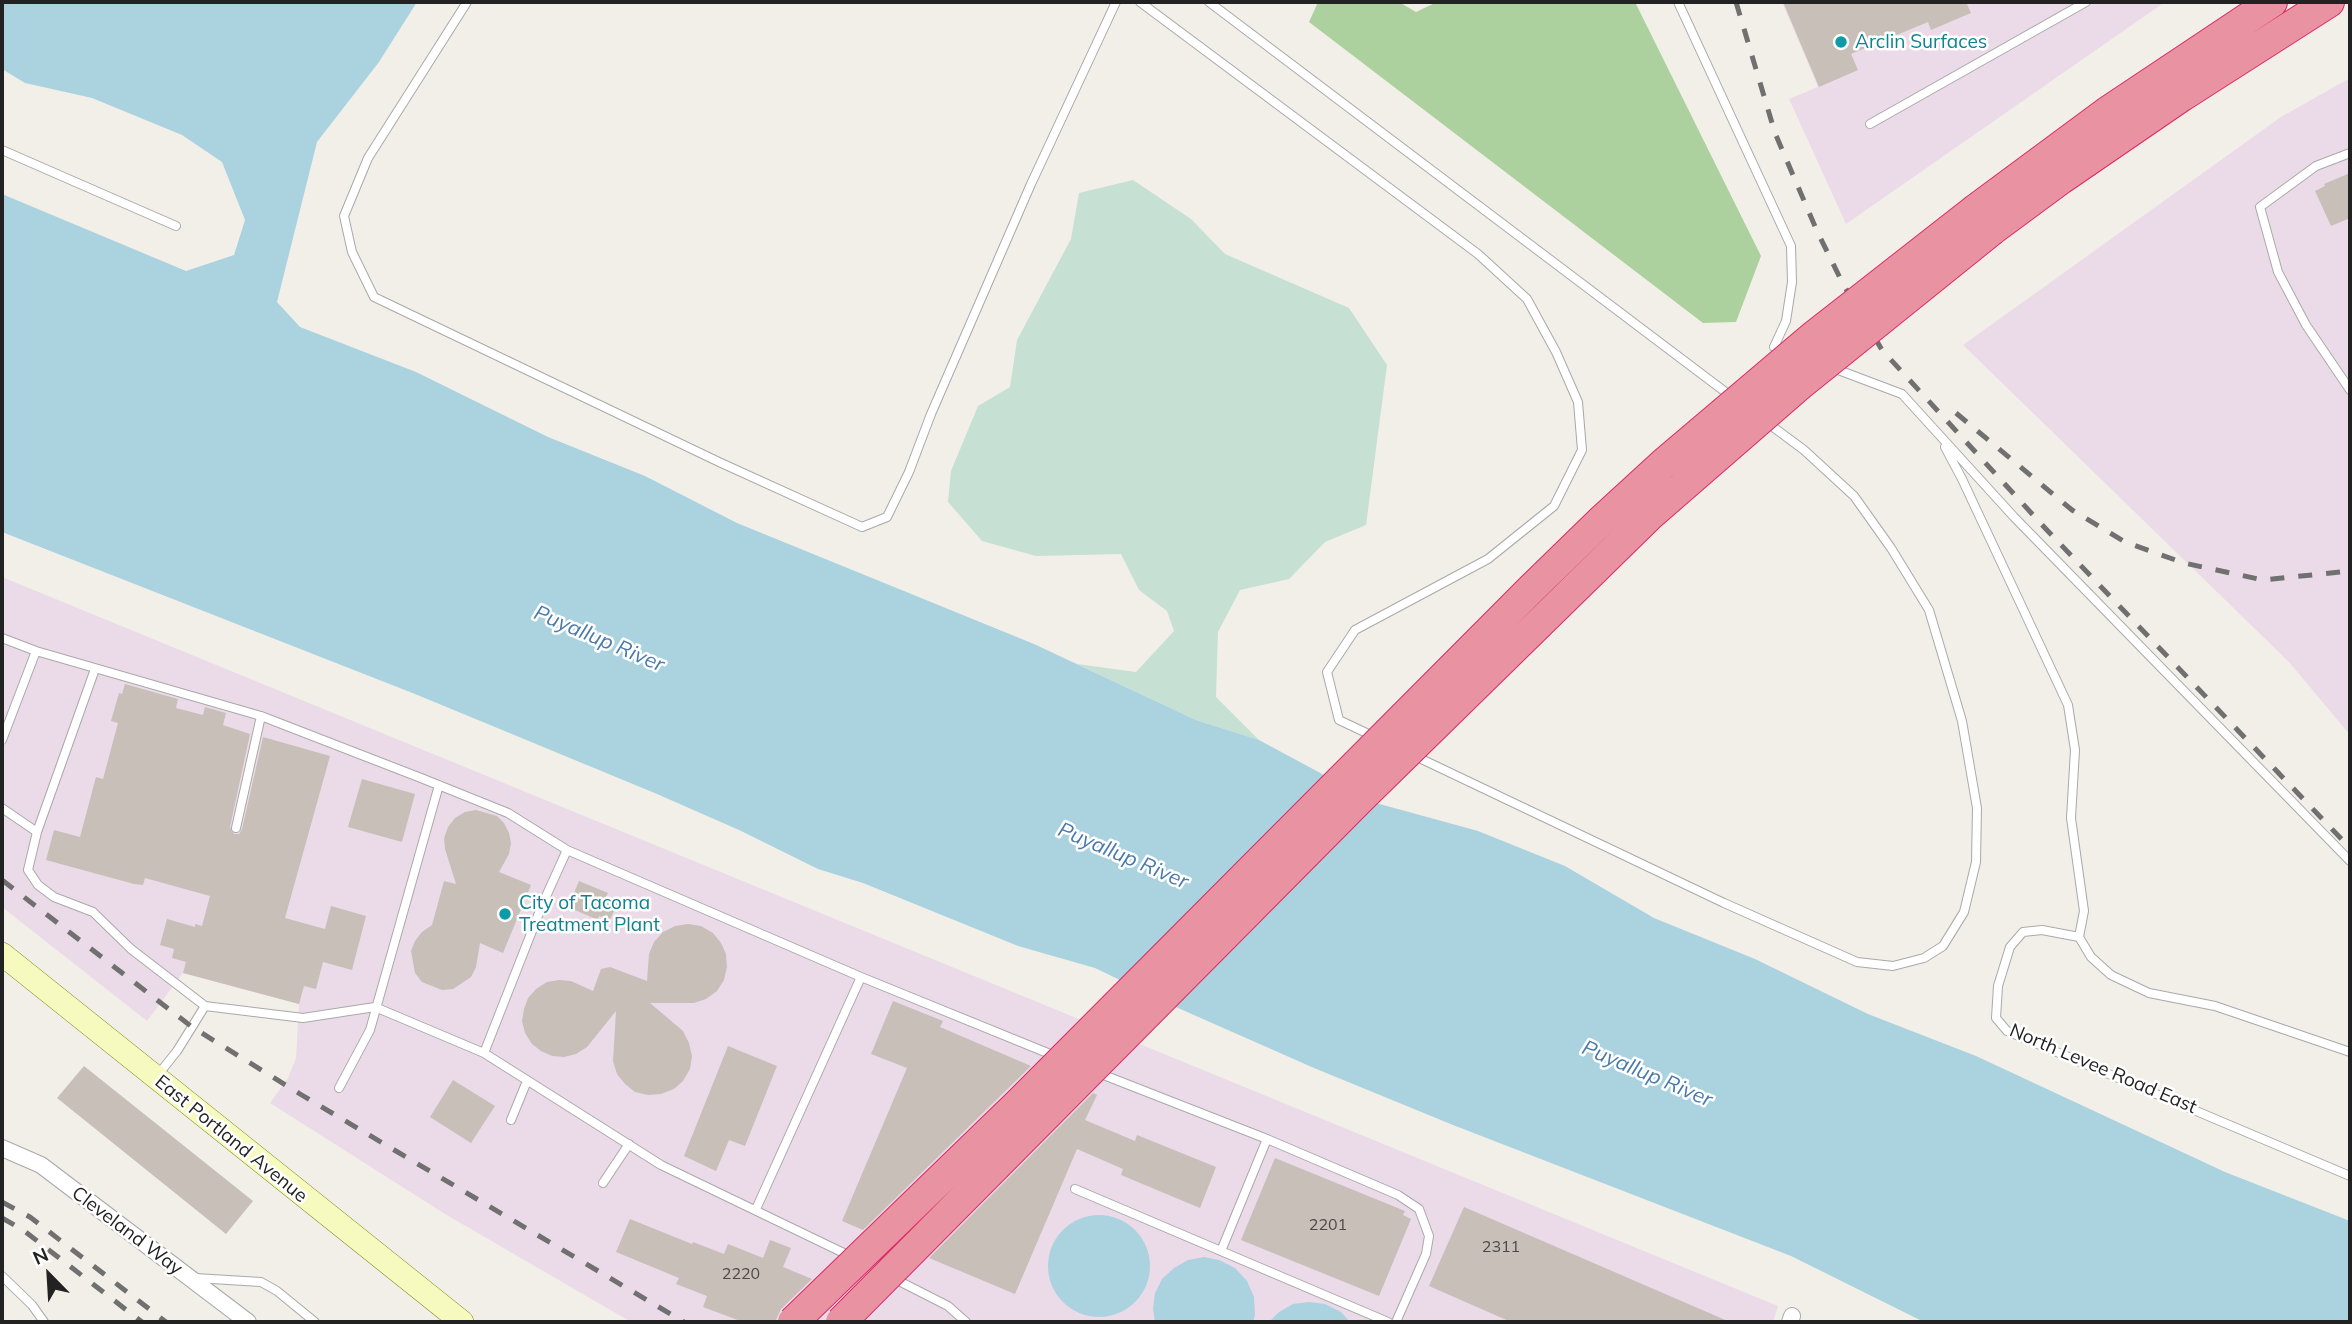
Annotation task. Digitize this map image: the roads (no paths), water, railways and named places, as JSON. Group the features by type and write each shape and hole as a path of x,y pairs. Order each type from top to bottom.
{"highway":[{"path":"841,1322 1361,798 1640,525 2108,112 2272,2"},
{"path":"793,1322 1019,1103 1445,674 1603,519 1684,447 1815,335 1984,220 2061,178 2182,96 2329,2"}],"street":[{"name":"East Portland Avenue","path":"2,954 462,1322"},
{"name":"Cleveland Way","path":"2,1148 41,1166 248,1322"}],"lane":[{"path":"467,2 368,158 344,216 352,252 374,297 719,462 862,527 887,517 909,472 931,414 1031,184 1116,2"},
{"path":"1140,2 1488,263 1527,299 1556,352 1578,402 1582,450 1554,506 1488,559 1355,630 1327,672 1339,720 1389,743"},
{"path":"1209,2 1741,404"},
{"path":"1678,2 1791,246 1792,282 1786,321 1774,347 1799,356"},
{"path":"1870,124 2086,2"},
{"path":"2,150 176,226"},
{"path":"2350,153 2316,166 2260,206 2278,272 2312,333 2350,390"},
{"path":"1811,360 1902,394 2014,517 2350,861"},
{"path":"1401,749 1712,897 1857,962 1893,965 1924,958 1942,946 1964,912 1976,862 1978,808 1962,721 1929,610 1891,548 1854,496 1804,450 1752,411"},
{"path":"1938,434 1962,479 2068,705 2075,750 2071,818 2084,911 2079,937 2091,957 2111,975 2149,993 2215,1006 2350,1052"},
{"path":"2,638 36,652 261,716 439,785 508,813 567,850 861,976 1074,1063"},
{"path":"2,740 36,652"},
{"path":"95,669 37,832 28,870 38,885 54,897 93,912 131,949 205,1006 303,1018 375,1007 484,1054 661,1165 865,1264"},
{"path":"236,828 261,716"},
{"path":"339,1088 370,1030 439,785"},
{"path":"2,808 37,832"},
{"path":"484,1054 543,903 567,850"},
{"name":"North Levee Road East","path":"2079,937 2042,930 2023,932 2010,947 1998,986 1996,1018 2007,1031 2350,1175"},
{"path":"756,1209 861,976"},
{"path":"155,1078 177,1051 205,1006"},
{"path":"1087,1069 1268,1139 1398,1195 1419,1209 1429,1236 1426,1254 1396,1322"},
{"path":"511,1120 527,1081"},
{"path":"1221,1251 1268,1139"},
{"path":"603,1183 629,1144"},
{"path":"1075,1189 1388,1322"},
{"path":"877,1270 948,1306 966,1322"},
{"path":"2,1276 44,1322"},
{"path":"188,1277 261,1282 277,1291 315,1322"}],"water":[{"name":"Puyallup River","path":"2,2 417,2 379,62 317,142 277,302 300,327 416,372 548,437 645,476 737,523 1034,644 1196,720 1259,740 1376,803 1478,831 1565,866 1654,918 1755,959 1868,1014 1976,1056 2225,1172 2350,1221 2350,1322 1924,1322 1791,1256 1314,1068 1095,968 1018,946 863,883 818,869 657,794 415,694 2,532 2,194 186,271 234,255 245,220 222,162 182,135 92,98 25,83 2,69"},
{"path":"1099,1215 1118,1219 1135,1230 1146,1247 1150,1266 1146,1285 1135,1302 1118,1313 1099,1317 1080,1313 1063,1302 1052,1285 1048,1266 1052,1247 1063,1230 1080,1219"},
{"path":"1204,1257 1219,1260 1235,1268 1247,1281 1254,1297 1253,1322 1155,1322 1155,1293 1162,1279 1188,1260"},
{"path":"1293,1304 1325,1304 1341,1312 1350,1322 1269,1322"}],"railway":[{"path":"1736,2 1775,133 1843,284 1882,350 2045,528 2350,848"},
{"path":"1956,413 2072,510 2125,542 2184,563 2263,580 2350,571"},
{"path":"2,880 192,1027 684,1322"},
{"path":"2,1202 30,1217 166,1322"},
{"path":"2,1218 23,1230 142,1322"}],"place":[{"name":"Arclin Surfaces","path":"1841,42"},
{"name":"City of Tacoma Treatment Plant","path":"505,914"}]}
